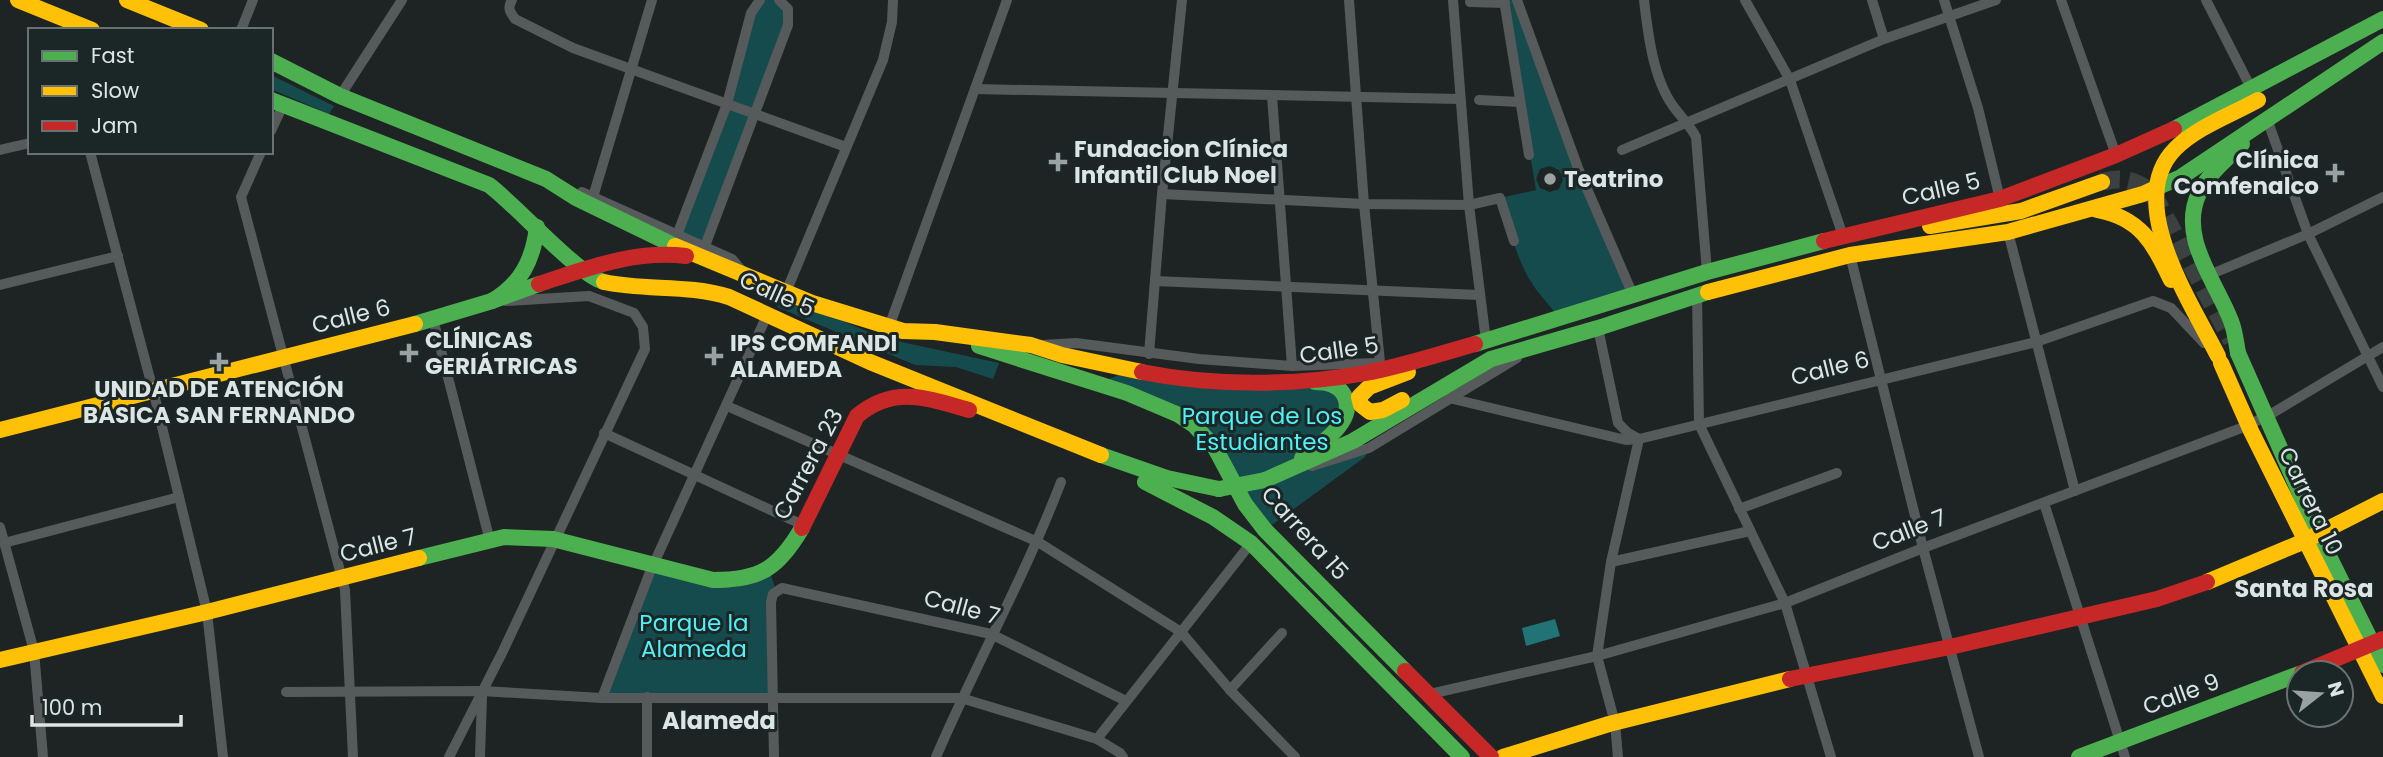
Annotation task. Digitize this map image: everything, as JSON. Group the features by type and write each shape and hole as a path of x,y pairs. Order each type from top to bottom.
{"main road":[{"path":"18,0 87,28"},
{"path":"127,0 196,28"},
{"path":"2255,94 2383,19"},
{"name":"Calle 5","path":"277,103 483,182 499,192 582,269 598,280 627,287 713,292 768,313 870,362 1020,424 1160,477 1205,488 1265,481 1286,472 1353,441 1491,359 1598,328 1697,295 1850,255 2008,232 2143,194 2173,182 2383,42"},
{"name":"Calle 5","path":"273,62 340,96 546,179 629,227 687,253"},
{"name":"Calle 5","path":"709,253 744,274 812,303 903,331 950,334 1031,345 1062,355 1168,377 1226,381 1366,373 1486,341 1707,271 2000,199 2116,155 2255,94"},
{"name":"Carrera 10","path":"2255,94 2177,147 2161,172 2155,191 2155,207 2161,233 2249,425 2383,665"},
{"name":"Carrera 10","path":"2267,119 2208,181 2196,201 2193,232 2209,275 2231,321 2236,349 2266,416 2312,537"},
{"path":"1866,232 1895,231 2012,213 2102,182"},
{"path":"2090,209 2120,215 2134,222 2145,233 2204,343 2220,359"},
{"path":"492,301 512,288 524,274 534,252 537,227"},
{"name":"Calle 6","path":"0,430 433,319 631,256 667,252 709,253"},
{"name":"Carrera 15","path":"950,334 995,352 1127,393 1179,415 1194,425 1215,448 1245,504 1265,530 1491,757"},
{"path":"1486,341 1369,387 1359,397 1360,404 1370,413 1377,412 1491,359"},
{"path":"1286,376 1332,384 1343,393 1347,404 1338,428 1286,472"},
{"name":"Carrera 23","path":"769,570 784,557 803,525 857,416 864,408 897,395 920,396 1020,424"},
{"name":"Carrera 15","path":"1083,449 1114,467 1198,506 1251,544 1462,757"},
{"path":"1503,757 1615,723 1755,686 1950,647 2157,599 2193,587 2312,537 2383,501"},
{"name":"Calle 7","path":"0,660 519,536 554,539 713,580 733,580 769,570"},
{"name":"Carrera 10","path":"2372,645 2383,696"},
{"name":"Calle 9","path":"2338,659 2372,645"},
{"name":"Calle 9","path":"2080,757 2285,680"}],"street":[{"path":"243,28 253,0"},
{"path":"340,96 402,0"},
{"path":"593,197 652,0"},
{"path":"677,235 727,104 751,13 760,0"},
{"path":"709,253 754,114 788,25 788,9 779,0"},
{"path":"786,292 883,60 892,22 893,0"},
{"path":"890,327 1007,0"},
{"path":"1149,354 1182,0"},
{"path":"1349,0 1364,204 1380,362"},
{"path":"1453,0 1469,205 1486,341"},
{"path":"1517,0 1578,168 1633,295"},
{"path":"1644,0 1653,52 1663,87 1673,106 1688,122 1698,146 1707,271"},
{"path":"1745,0 1790,80 1843,236"},
{"path":"1871,0 1884,39"},
{"path":"1944,0 1978,108 2000,199"},
{"path":"1622,150 1884,39 1996,0"},
{"path":"2061,0 2116,155"},
{"path":"2206,0 2255,94"},
{"path":"1470,2 1504,2 1529,155"},
{"path":"511,6 515,19 573,48 846,147"},
{"path":"975,89 1460,99"},
{"path":"1272,96 1287,287 1286,376"},
{"path":"1479,100 1520,102"},
{"path":"273,122 277,103"},
{"path":"2267,119 2308,234 2383,387"},
{"path":"0,150 28,143"},
{"path":"91,154 153,390 207,612 223,757"},
{"path":"260,154 241,197 345,590 353,757"},
{"name":"Calle 5","path":"546,179 677,235 709,253"},
{"path":"1162,194 1364,204 1469,205 1500,198 1514,241"},
{"path":"2209,275 2308,234 2383,197"},
{"path":"2008,232 2075,491"},
{"path":"1850,255 1923,548 1979,757"},
{"path":"0,285 118,256"},
{"path":"1155,281 1479,295"},
{"path":"1697,295 1699,424 1785,603 1831,757"},
{"path":"450,757 645,349 643,327 634,313 589,296 492,301"},
{"name":"Calle 6","path":"1449,398 1615,439 1639,439 2036,342 2153,301 2171,308 2204,343"},
{"path":"602,698 654,564 768,313"},
{"path":"433,319 490,541"},
{"path":"1598,328 1618,423 1639,439 1611,562 1597,656 1615,723 1618,757"},
{"name":"Calle 5","path":"1031,345 1076,343 1286,376 1380,362 1464,340 1486,341"},
{"name":"Calle 5","path":"1286,472 1356,453 1401,429 1494,370 1544,344"},
{"name":"Calle 7","path":"1430,694 1597,656 1785,603 2249,425 2383,347"},
{"path":"727,406 1038,542 1181,632 1230,690 1295,757"},
{"path":"604,433 803,525"},
{"path":"1739,509 1836,473"},
{"path":"936,757 961,698 1038,542 1062,482"},
{"path":"4,543 179,497"},
{"path":"2043,503 2125,757"},
{"path":"0,527 34,651 43,757"},
{"path":"1611,562 1750,531"},
{"path":"1097,739 1251,544"},
{"name":"Calle 7","path":"772,696 771,602 776,590 782,588 992,634 1126,701"},
{"path":"1230,690 1282,633"},
{"path":"480,757 482,691"},
{"path":"286,692 482,691 602,698 961,698 1097,739 1120,752 1123,757"},
{"path":"772,696 774,757"},
{"path":"647,698 647,757"}],"green space":[{"path":"760,0 779,0 790,17 705,246 677,235"},
{"path":"1517,0 1633,295 1560,320 1536,289 1522,265 1500,198 1536,190 1505,3","holes":["1550,166 1559,170 1563,179 1559,189 1550,192 1540,188 1536,179 1540,169"]},
{"path":"273,76 334,106 329,114 273,90"},
{"path":"783,296 883,338 999,363 993,379 956,367 915,365 777,307"},
{"name":"Parque de Los Estudiantes","path":"1131,370 1332,384 1346,411 1287,471 1369,448 1365,457 1265,530 1215,448 1109,379"},
{"name":"Parque la Alameda","path":"769,570 776,590 772,697 602,698 650,572 713,580"}],"shaded area":[{"path":"1555,619 1560,636 1526,646 1522,628"}],"tunnel":[{"path":"2102,182 2130,181 2154,196 2232,341"}],"traffic: fast":[{"path":"2174,129 2383,19"},
{"path":"2156,188 2181,177 2383,42"},
{"path":"273,62 340,96 546,179 576,198 675,246"},
{"path":"273,101 489,185 579,267 604,282"},
{"path":"2238,353 2232,325 2202,259 2193,226 2199,193 2207,179 2242,144"},
{"path":"492,301 511,287 524,270 537,227"},
{"path":"1475,344 1707,272 1824,241"},
{"path":"415,324 539,284"},
{"path":"1265,480 1353,441 1491,359 1708,292"},
{"path":"979,346 1127,393 1179,415 1194,425 1215,448 1245,504 1265,530 1405,671"},
{"path":"2238,353 2318,534 2383,665"},
{"path":"1302,458 1335,431 1346,414 1347,405 1341,391 1331,384 1315,382"},
{"path":"1101,455 1167,478 1219,489"},
{"path":"1219,489 1265,480"},
{"path":"1145,482 1213,517 1251,543 1462,757"},
{"path":"419,558 504,537 553,539 713,580 743,578 776,562 802,528"},
{"path":"2079,757 2285,679"}],"traffic: slow":[{"path":"18,0 87,28"},
{"path":"127,0 196,28"},
{"path":"2218,356 2179,282 2167,253 2159,224 2156,196 2161,171 2175,149 2204,128 2258,100"},
{"path":"1930,226 2021,211 2102,182"},
{"path":"1708,292 1850,255 2008,232 2156,188"},
{"path":"2097,210 2125,219 2144,234 2171,280"},
{"path":"675,246 812,303 903,331 935,332 1031,345 1062,355 1142,372"},
{"path":"604,282 698,290 729,297 870,362 1101,455"},
{"path":"0,430 415,324"},
{"path":"2221,363 2251,431 2383,696"},
{"path":"1402,400 1383,410 1370,412 1361,405 1359,397 1369,387 1408,372"},
{"path":"2207,582 2300,543 2383,501"},
{"path":"0,660 207,612 419,558"},
{"path":"1503,757 1609,724 1790,679"}],"traffic: jam":[{"path":"1824,241 2000,199 2116,155 2174,129"},
{"path":"539,284 630,258 686,256"},
{"path":"1142,372 1225,382 1311,380 1380,370 1475,344"},
{"path":"802,528 857,416 871,406 884,400 911,397 969,410"},
{"path":"1790,679 1950,647 2157,599 2207,582"},
{"path":"2335,659 2383,639"},
{"path":"1405,671 1491,757"}],"place":[{"name":"Fundacion Clínica Infantil Club Noel","path":"1058,162"},
{"name":"Clínica Comfenalco","path":"2335,173"},
{"name":"Teatrino","path":"1550,179"},
{"name":"CLÍNICAS GERIÁTRICAS","path":"409,353"},
{"name":"IPS COMFANDI ALAMEDA","path":"714,356"},
{"name":"UNIDAD DE ATENCIÓN BÁSICA SAN FERNANDO","path":"219,362"}],"district":[{"name":"Santa Rosa","path":"2304,588"},
{"name":"Alameda","path":"719,720"}]}
